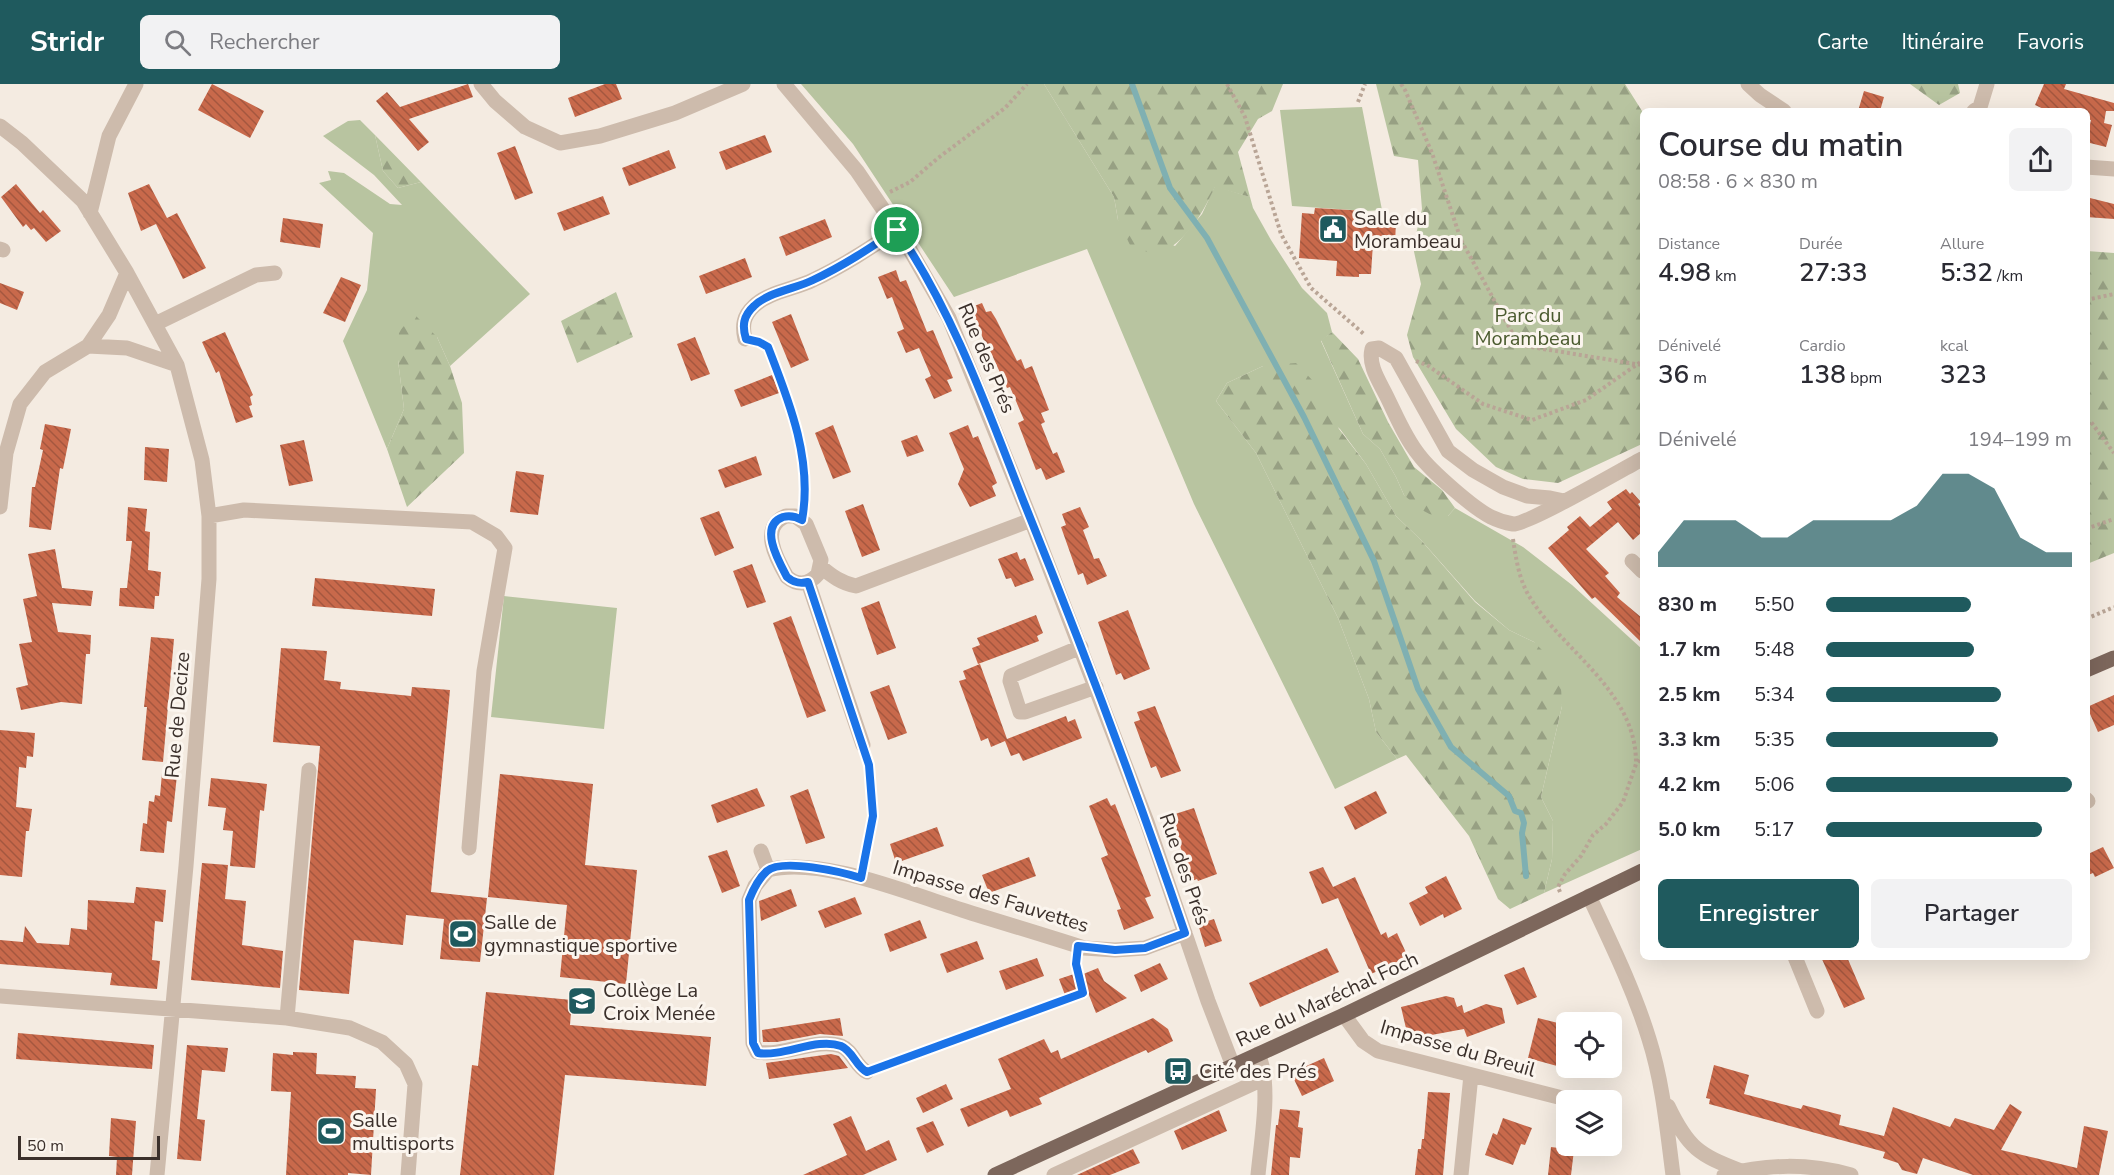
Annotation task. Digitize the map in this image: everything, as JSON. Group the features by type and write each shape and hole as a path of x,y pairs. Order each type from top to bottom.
{"main road":[{"path":"2090,668 2114,658"},
{"name":"Rue du Maréchal Foch","path":"994,1175 1344,1015 1640,873"}],"street":[{"path":"90,213 109,136 136,84"},
{"path":"481,84 495,101 525,127 560,143 600,136 664,116 743,84"},
{"name":"Rue des Prés","path":"784,84 857,171 897,230 948,318 1081,647 1147,822 1208,1001 1233,1066"},
{"path":"1748,84 1780,108"},
{"path":"1981,108 1987,84"},
{"name":"Rue de Decize","path":"0,126 22,143 83,201 128,273 177,364 202,460 209,516 209,579 186,866 157,1175"},
{"path":"2090,167 2114,169"},
{"path":"746,339 742,328 744,320 755,304 846,264 897,230"},
{"path":"0,507 3,452 20,404 45,372 88,346 109,315 128,273"},
{"path":"155,324 256,275 275,273"},
{"path":"88,346 128,348 177,364"},
{"path":"1564,501 1527,496 1503,487 1473,470 1448,451 1396,358 1379,348 1372,349 1370,358 1376,375 1407,438 1419,456 1463,497 1492,518 1515,524 1535,517 1640,460"},
{"path":"209,516 244,510 472,522 496,536 505,548 484,671 469,848"},
{"path":"795,516 802,520 809,530 821,567 818,574 808,582 800,584 792,582 787,577 771,540 773,525 778,519 795,516"},
{"path":"821,567 836,579 856,586 1031,520"},
{"path":"808,582 863,745"},
{"path":"1081,647 1011,676 1010,681 1020,712 1096,687"},
{"path":"287,1018 309,770"},
{"path":"761,851 768,870 755,886 749,900 753,1043 758,1053 770,1055 826,1044 841,1046 850,1053 862,1070 867,1072"},
{"name":"Impasse des Fauvettes","path":"768,870 779,867 806,866 861,878 1078,946 1115,950 1145,948 1185,933"},
{"path":"1588,896 1627,980 1650,1040 1661,1092 1673,1175"},
{"path":"1796,960 1817,1011"},
{"path":"0,996 287,1018 350,1028 382,1042 406,1064 415,1084 408,1175"},
{"name":"Impasse du Breuil","path":"1344,1015 1363,1041 1378,1051 1556,1096"},
{"path":"1258,1054 1262,1063 1265,1101 1258,1175"},
{"path":"1461,1175 1471,1075"},
{"path":"1054,1175 1263,1080"},
{"path":"1661,1092 1680,1132 1697,1150 1712,1160 1741,1171"},
{"path":"1724,1175 1762,1167 1792,1165 1820,1167 1847,1174"}],"path":[{"path":"876,199 910,182 1005,108 1027,84"},
{"path":"1227,84 1245,117 1281,234 1311,288 1379,348"},
{"path":"1359,102 1365,84"},
{"path":"1401,84 1432,153 1461,240 1519,345 1640,364"},
{"path":"2090,299 2114,294"},
{"path":"746,339 768,347 795,420 805,484 802,520"},
{"path":"1408,358 1427,365 1483,404 1532,420 1586,400 1640,365"},
{"path":"2090,422 2114,453"},
{"path":"2090,528 2114,519"},
{"path":"1515,524 1513,535 1517,567 1528,594 1541,615 1584,659 1620,708 1633,734 1636,750 1636,764 1623,802 1606,824 1593,835 1581,856 1561,880 1558,887 1567,906"},
{"path":"2090,618 2113,608 2114,614"},
{"path":"861,878 873,816 869,765 863,745"},
{"path":"1636,764 1640,760"},
{"path":"867,1072 1083,993 1076,964 1078,946"}],"green space":[{"path":"801,84 1044,84 1114,197 1118,220 1175,246 1202,214 1215,186 1250,197 1253,208 1271,240 1302,288 1327,313 1332,332 1321,341 1363,434 1380,449 1404,495 1448,516 1455,508 1523,547 1572,585 1640,647 1640,850 1544,893 1552,859 1553,821 1541,797 1562,706 1534,642 1509,630 1475,601 1420,539 1396,516 1366,464 1340,429 1263,366 1227,383 1216,401 1256,453 1338,618 1369,699 1376,732 1397,759 1335,789 1194,504 1087,249 954,297 853,144"},
{"path":"1044,84 1283,84 1272,111 1258,119 1238,152 1250,197 1215,187 1192,227 1177,242 1157,256 1130,245 1118,220 1114,197"},
{"name":"Parc du Morambeau","path":"1376,84 1625,84 1640,108 1640,445 1558,483 1523,479 1496,467 1456,429 1413,357 1407,335 1421,284 1413,247 1422,209 1418,160 1394,156"},
{"path":"1910,84 1958,84 1960,93 1939,105"},
{"path":"1362,107 1382,210 1292,206 1280,110"},
{"path":"360,120 375,135 383,171 398,188 421,182 530,294 450,366 437,337 398,360 404,409 387,449 343,341 367,290 373,233 319,183 331,180 328,171 344,173 390,204 402,205 374,175 323,136 348,121"},
{"path":"375,135 421,182 398,188 383,171"},
{"path":"2090,251 2114,253 2114,553 2090,563"},
{"path":"616,292 633,337 577,363 561,321"},
{"path":"415,315 437,337 450,366 462,403 464,453 407,507 387,449 404,409 398,360 399,331"},
{"path":"1332,332 1358,359 1388,422 1414,467 1442,490 1455,508 1448,516 1439,519 1420,509 1404,495 1380,449 1363,434 1321,340"},
{"path":"1296,363 1313,381 1339,429 1366,464 1396,516 1420,539 1475,602 1509,630 1534,642 1548,656 1561,687 1562,706 1541,797 1553,821 1552,859 1544,893 1510,909 1498,899 1469,836 1406,755 1397,759 1376,732 1369,699 1338,618 1256,453 1216,401 1227,383 1263,366"},
{"path":"504,596 617,608 604,729 491,717"}],"building":[{"path":"212,84 264,111 250,138 198,110"},
{"path":"468,84 473,97 409,119 429,142 418,151 376,101 387,92 400,107"},
{"path":"605,84 616,84 622,99 575,117 568,98"},
{"path":"2044,84 2066,84 2064,89 2114,103 2114,111 2106,111 2104,123 2112,125 2106,147 2090,143 2090,108 2042,108 2035,105"},
{"path":"1864,91 1884,97 1881,108 1859,108"},
{"path":"765,135 772,152 726,170 719,152"},
{"path":"515,146 533,193 515,200 497,153"},
{"path":"669,150 676,168 629,186 622,168"},
{"path":"16,184 40,213 43,210 61,231 46,242 34,228 31,230 26,224 23,227 1,197"},
{"path":"149,184 167,218 177,213 206,268 183,279 156,224 141,231 128,193"},
{"path":"603,196 610,214 564,231 557,213"},
{"path":"2090,198 2114,204 2114,219 2090,217"},
{"name":"Salle du Morambeau","path":"1315,208 1367,211 1366,219 1396,220 1395,245 1373,243 1371,274 1359,274 1359,277 1336,276 1337,261 1299,258 1302,213 1314,214"},
{"path":"283,218 323,224 320,248 280,242"},
{"path":"825,219 832,237 786,256 779,237"},
{"path":"745,258 752,277 706,294 699,276"},
{"path":"896,270 900,282 906,280 927,332 933,330 953,378 947,380 952,391 934,399 925,379 931,376 919,348 906,353 897,332 904,329 892,297 887,299 878,277"},
{"path":"341,277 361,285 345,322 323,313"},
{"path":"0,283 24,292 17,310 0,303"},
{"path":"982,303 986,312 991,311 996,319 1017,361 1021,359 1025,369 1032,366 1049,410 1041,413 1045,422 1041,424 1053,454 1057,452 1065,472 1046,480 1041,468 1036,470 1018,423 1024,420 1010,387 1007,388 980,331 974,334 964,310"},
{"path":"791,314 809,360 791,368 772,322"},
{"path":"225,332 253,395 250,397 252,405 249,406 253,417 236,423 219,371 216,373 202,342"},
{"path":"695,337 710,374 691,381 677,344"},
{"path":"772,375 779,393 741,407 734,390"},
{"path":"45,424 71,429 63,469 60,468 51,530 29,527 32,487 35,487 43,450 40,449"},
{"path":"833,425 851,472 833,479 815,433"},
{"path":"968,425 973,438 978,436 997,483 992,486 996,496 970,507 958,484 964,469 949,433"},
{"path":"917,435 924,451 907,457 901,441"},
{"path":"304,440 313,481 289,486 280,445"},
{"path":"145,447 169,449 167,482 144,480"},
{"path":"756,456 762,475 725,488 718,470"},
{"path":"516,471 544,475 538,515 510,512"},
{"path":"1626,489 1640,501 1638,504 1640,534 1633,540 1618,522 1586,549 1609,573 1605,576 1620,593 1617,597 1640,616 1640,641 1595,597 1592,599 1548,548 1569,530 1567,527 1580,516 1590,527 1612,509 1607,502"},
{"path":"863,504 880,550 862,557 845,511"},
{"path":"128,507 147,509 145,531 150,532 148,570 161,572 159,596 155,596 154,609 119,606 120,588 127,588 132,541 126,541"},
{"path":"1080,507 1089,527 1083,530 1094,559 1099,558 1107,576 1087,585 1083,573 1078,575 1061,527 1066,525 1062,514"},
{"path":"719,511 734,548 715,556 700,518"},
{"path":"55,549 62,588 93,591 91,606 52,603 58,632 91,635 90,654 86,654 82,704 61,702 21,710 16,688 28,685 19,644 32,642 23,599 37,596 28,554"},
{"path":"1017,552 1020,560 1025,558 1034,580 1015,587 1011,578 1006,579 998,559"},
{"path":"752,564 766,602 747,608 733,571"},
{"path":"315,578 435,589 432,616 312,606"},
{"path":"879,601 896,648 877,655 861,608"},
{"path":"1128,610 1150,669 1124,680 1121,673 1116,675 1098,622"},
{"path":"1036,615 1043,633 1037,636 1039,641 978,664 972,648 980,645 977,638"},
{"path":"791,616 826,711 807,718 773,623"},
{"path":"151,637 174,639 163,762 142,760 147,707 144,707"},
{"path":"281,648 327,651 324,680 341,682 340,689 411,696 412,687 450,690 431,892 487,898 480,962 440,959 444,919 406,915 403,945 354,940 349,994 299,990 320,746 273,742"},
{"path":"980,664 1007,739 1066,716 1068,722 1075,719 1082,738 1023,761 1019,753 1011,756 1005,741 991,747 988,738 981,741 959,681 966,679 963,671"},
{"path":"889,685 907,733 888,740 870,692"},
{"path":"2114,695 2114,725 2098,732 2090,714 2090,706"},
{"path":"1155,706 1181,771 1161,778 1156,766 1151,768 1134,722 1140,720 1137,712"},
{"path":"0,730 35,733 33,757 27,756 26,768 19,767 16,807 32,809 29,831 26,831 22,877 0,875"},
{"path":"162,773 177,775 172,822 167,821 164,853 140,851 143,823 147,824 149,801 154,802 155,795 160,796"},
{"path":"500,774 593,784 585,865 637,870 626,984 560,977 567,905 488,897"},
{"path":"211,778 267,784 264,811 260,810 255,868 230,866 233,831 223,830 226,808 208,806"},
{"path":"757,788 765,806 717,823 711,805"},
{"path":"808,789 825,838 806,844 790,796"},
{"path":"1376,791 1387,813 1355,830 1344,807"},
{"path":"1107,798 1111,806 1115,804 1151,896 1145,898 1154,918 1124,930 1117,910 1121,909 1101,858 1108,855 1089,806"},
{"path":"1194,808 1217,874 1198,881 1197,879 1192,881 1172,822 1177,821 1175,814"},
{"path":"937,827 944,846 896,863 890,844"},
{"path":"2103,847 2114,868 2095,877 2093,873 2090,874 2090,853"},
{"path":"727,850 740,886 722,893 708,856"},
{"path":"1029,857 1036,876 989,893 982,875"},
{"path":"202,863 228,865 225,899 246,901 242,945 283,951 280,988 191,980"},
{"path":"1323,867 1333,887 1355,877 1381,935 1386,932 1388,938 1397,933 1408,957 1371,974 1338,898 1322,904 1309,872"},
{"path":"1446,876 1462,909 1444,918 1443,914 1420,926 1409,903 1428,893 1425,887"},
{"path":"136,887 166,890 163,922 155,921 152,960 160,961 157,989 110,985 112,973 0,964 0,940 23,942 25,926 37,943 69,945 71,928 87,930 88,900 134,903"},
{"path":"791,889 797,906 761,921 759,901"},
{"path":"855,897 862,914 825,928 818,911"},
{"path":"1214,919 1222,941 1205,947 1198,924"},
{"path":"920,920 927,938 890,952 884,934"},
{"path":"977,941 984,959 947,973 940,954"},
{"path":"1327,948 1339,972 1260,1007 1249,983"},
{"path":"1037,958 1044,976 1006,990 999,971"},
{"path":"1822,960 1848,960 1865,999 1844,1008"},
{"path":"1160,963 1168,979 1141,992 1134,975"},
{"path":"1524,967 1537,997 1517,1005 1504,975"},
{"path":"1098,968 1104,981 1127,998 1096,1013 1081,975"},
{"path":"1074,974 1080,990 1065,995 1059,979"},
{"path":"486,992 572,1000 570,1025 711,1037 706,1086 565,1075 554,1175 460,1175 472,1065 478,1066"},
{"path":"1446,996 1454,998 1457,1007 1462,1005 1464,1013 1486,1004 1502,1008 1505,1023 1467,1037 1464,1029 1426,1036 1426,1045 1409,1041 1401,1007"},
{"path":"840,1018 843,1036 820,1034 777,1042 763,1042 762,1030"},
{"path":"1153,1018 1168,1029 1173,1041 1148,1053 1146,1050 1039,1098 1042,1104 1010,1117 1007,1110 968,1127 960,1109 1011,1089 998,1059 1044,1039 1051,1053 1058,1050 1061,1059"},
{"path":"1538,1018 1556,1022 1556,1066 1528,1058"},
{"path":"18,1033 154,1045 152,1069 16,1059"},
{"path":"187,1045 228,1048 225,1072 202,1070 197,1119 205,1120 201,1161 177,1159"},
{"name":"Salle multisports","path":"293,1052 317,1053 316,1074 356,1076 355,1088 376,1089 371,1175 348,1173 348,1175 286,1175 291,1092 271,1091 273,1053 293,1055"},
{"path":"831,1054 839,1056 848,1068 769,1079 766,1063"},
{"path":"1324,1058 1334,1081 1302,1096 1291,1073"},
{"path":"1714,1065 1749,1075 1744,1094 1801,1109 1803,1105 1841,1115 1839,1125 1884,1136 1893,1107 1950,1127 1955,1118 1994,1130 2010,1104 2022,1112 2001,1150 2077,1168 2084,1126 2108,1131 2099,1175 1973,1175 1923,1158 1917,1174 1902,1170 1898,1163 1883,1158 1885,1152 1709,1104 1710,1099 1706,1098"},
{"path":"946,1084 953,1099 923,1113 916,1098"},
{"path":"1428,1092 1450,1093 1443,1175 1415,1175 1418,1149 1421,1149 1422,1139 1424,1139"},
{"path":"1280,1109 1300,1111 1298,1127 1303,1128 1300,1158 1290,1157 1289,1175 1271,1175 1276,1125 1278,1125"},
{"path":"1219,1110 1227,1131 1182,1150 1174,1131"},
{"path":"851,1116 866,1151 889,1140 897,1160 863,1175 803,1175 847,1155 833,1124"},
{"path":"111,1118 136,1121 132,1175 116,1175 117,1157 109,1156"},
{"path":"1503,1118 1532,1128 1525,1145 1521,1144 1513,1165 1485,1155 1493,1133 1497,1135"},
{"path":"933,1121 944,1145 927,1153 916,1128"},
{"path":"1551,1147 1556,1148 1556,1156 1573,1156 1571,1175 1548,1175"},
{"path":"1133,1149 1140,1163 1110,1175 1077,1175"}],"waterway":[{"path":"1132,84 1170,188 1207,238 1304,417 1374,561 1418,689 1451,747 1509,796 1515,811 1521,813 1524,823 1522,833 1526,876"}],"place":[{"name":"Salle du Morambeau","path":"1333,229"},
{"name":"Salle de gymnastique sportive","path":"463,934"},
{"name":"Collège La Croix Menée","path":"582,1001"},
{"name":"Cité des Prés","path":"1178,1071"},
{"name":"Salle multisports","path":"331,1131"}],"route":[{"path":"897,230 948,318 991,418 1147,822 1185,933 1145,948 1115,950 1078,946 1076,964 1083,993 867,1072 862,1070 850,1053 841,1046 826,1044 770,1055 758,1053 753,1043 749,900 755,886 768,870 779,867 806,866 861,878 873,816 869,765 808,582 800,584 792,582 787,577 771,540 773,525 778,519 795,516 802,520 805,505 803,466 795,420 768,347 746,339 742,328 744,320 755,304 846,264 897,230"}]}
